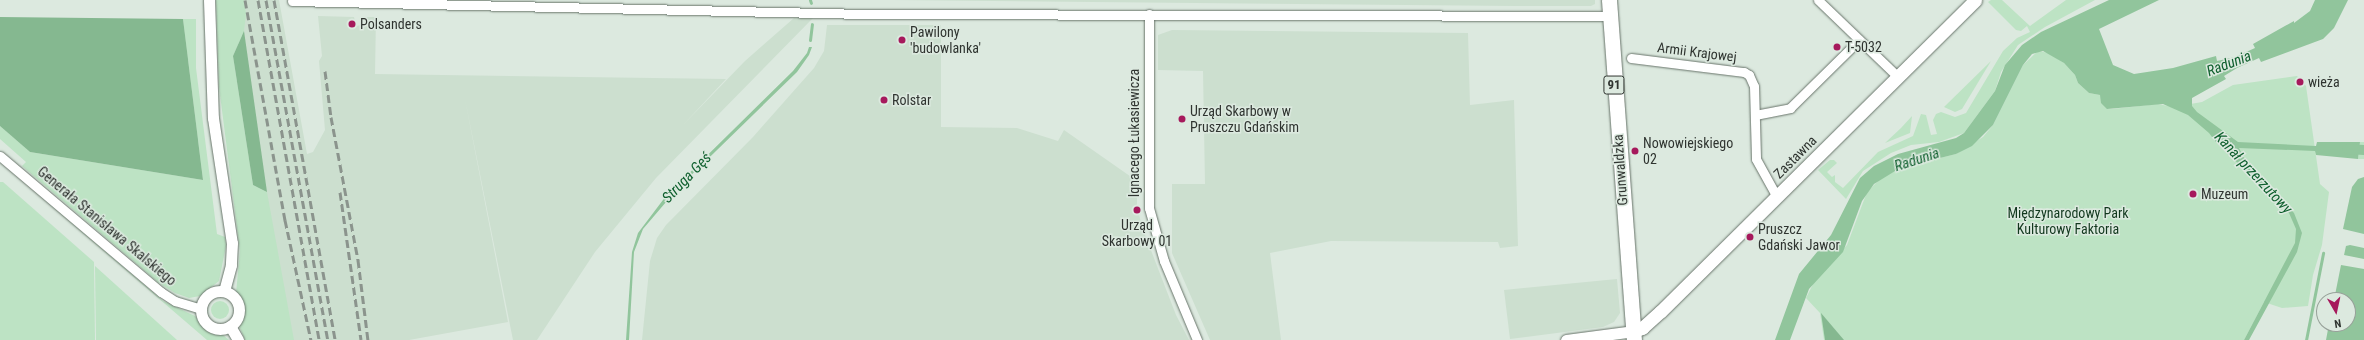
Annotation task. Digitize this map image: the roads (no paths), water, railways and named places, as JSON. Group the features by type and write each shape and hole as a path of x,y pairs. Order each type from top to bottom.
{"main road":[{"name":"Grunwaldzka","path":"1609,0 1634,335"},
{"name":"Zastawna","path":"1634,335 1777,197 1975,0"}],"street":[{"path":"209,0 213,118 232,243 231,265 224,291"},
{"path":"1818,0 1898,77"},
{"path":"292,1 644,4 864,14 1610,16"},
{"name":"Ignacego Łukasiewicza","path":"1149,14 1149,208 1164,261 1197,340"},
{"path":"1755,114 1790,108 1859,40"},
{"name":"Armii Krajowej","path":"1631,58 1744,72 1749,75 1754,86 1758,166 1777,197"},
{"name":"Generała Stanisława Skalskiego","path":"0,156 161,292 175,301 201,309"},
{"path":"224,291 234,297 239,306 237,317 230,326 213,327 204,320 201,309 209,294 224,291"},
{"path":"230,326 238,340"},
{"path":"1566,340 1634,335"}],"water":[{"path":"2109,0 2159,0 2099,29 2113,65 2134,74 2173,68 2216,56 2217,61 2235,57 2255,48 2253,44 2294,21 2294,23 2310,11 2315,0 2348,0 2334,28 2323,39 2261,62 2259,58 2237,68 2224,76 2226,79 2192,98 2192,106 2197,112 2238,142 2316,146 2317,142 2360,142 2358,159 2316,155 2315,151 2239,148 2249,168 2294,213 2302,233 2297,252 2249,340 2244,340 2295,243 2296,229 2289,213 2215,141 2209,133 2188,115 2163,104 2107,109 2101,103 2100,95 2089,93 2078,83 2075,75 2064,63 2043,51 2032,54 2023,65 1993,125 1972,146 1956,154 1900,168 1874,184 1862,201 1843,252 1809,289 1790,340 1775,340 1799,274 1831,235 1860,178 1874,166 1898,154 1956,138 1964,133 1995,91 2005,65 2022,45 2041,32"},
{"path":"809,47 812,47 809,55 797,72 678,188 643,229 634,252 629,340 626,340 632,252 638,233 666,196 793,71 807,53"},
{"path":"2364,177 2364,234 2343,229 2352,187 2358,179"},
{"path":"2350,245 2364,248 2364,259 2344,255 2346,246"},
{"path":"2341,265 2364,269 2364,340 2326,340 2328,332 2356,332 2356,292 2336,292"}],"waterway":[{"name":"Struga Gęś","path":"810,40 812,24"},
{"path":"2347,149 2364,150"},
{"path":"2306,340 2323,253"}],"railway":[{"path":"245,0 285,220 311,340"},
{"path":"258,0 319,340"},
{"path":"266,0 328,340"},
{"path":"274,0 335,340"},
{"path":"325,71 331,117 358,260 368,340"},
{"path":"340,192 361,340"}],"place":[{"name":"Polsanders","path":"352,24"},
{"name":"Pawilony 'budowlanka'","path":"902,40"},
{"name":"T-5032","path":"1837,47"},
{"name":"wieża","path":"2300,82"},
{"name":"Rolstar","path":"884,100"},
{"name":"Urząd Skarbowy w Pruszczu Gdańskim","path":"1182,119"},
{"name":"Nowowiejskiego 02","path":"1635,151"},
{"name":"Muzeum","path":"2193,194"},
{"name":"Urząd Skarbowy 01","path":"1137,210"},
{"name":"Pruszcz Gdański Jawor","path":"1750,237"}],"water label":[{"name":"Radunia","path":"2229,64"},
{"name":"Radunia","path":"1917,160"},
{"name":"Kanał przerzutowy","path":"2253,173"}],"park label":[{"name":"Międzynarodowy Park Kulturowy Faktoria","path":"2068,222"}]}
